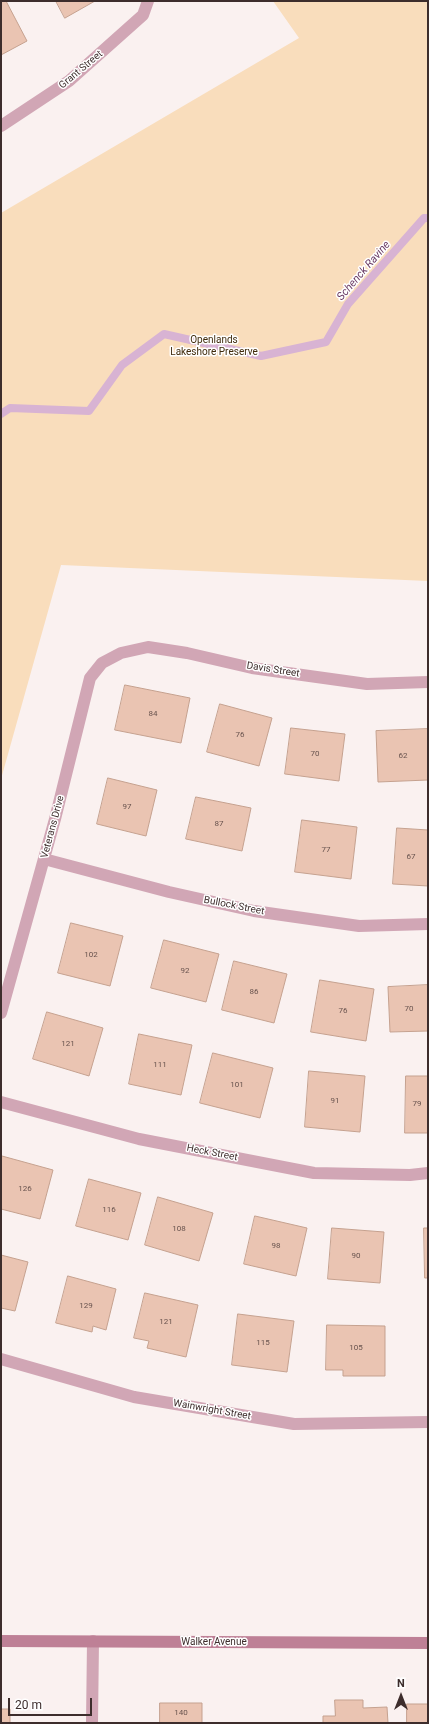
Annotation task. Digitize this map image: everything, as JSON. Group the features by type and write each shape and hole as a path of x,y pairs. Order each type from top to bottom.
{"main road":[{"name":"Walker Avenue","path":"1,1641 428,1643"}],"street":[{"name":"Grant Street","path":"1,126 69,81 143,15 148,1"},
{"name":"Davis Street","path":"121,653 148,647 187,653 252,668 367,684 428,682"},
{"name":"Veterans Drive","path":"1,1013 44,859 90,678 102,662 121,653"},
{"name":"Bullock Street","path":"44,859 168,892 254,911 358,926 428,924"},
{"name":"Heck Street","path":"1,1102 139,1139 314,1173 410,1175 428,1173"},
{"name":"Wainwright Street","path":"1,1359 134,1397 294,1424 428,1422"},
{"path":"92,1723 93,1641"}],"green space":[{"name":"Openlands Lakeshore Preserve","path":"273,1 428,1 428,581 61,565 1,779 1,213 299,38"}],"building":[{"path":"1,1 6,1 27,41 1,55"},
{"path":"56,1 95,1 65,18"},
{"path":"125,685 190,698 181,743 115,730"},
{"path":"220,704 272,718 259,766 207,752"},
{"path":"291,728 345,734 339,781 285,774"},
{"path":"428,729 428,780 378,782 376,731"},
{"path":"108,778 157,790 146,836 97,824"},
{"path":"196,797 251,808 242,851 186,839"},
{"path":"302,820 357,827 351,879 295,872"},
{"path":"397,828 428,830 428,886 393,884"},
{"path":"71,923 123,936 110,986 58,973"},
{"path":"164,940 219,954 206,1002 151,988"},
{"path":"234,961 287,974 274,1023 222,1010"},
{"path":"320,980 374,989 366,1041 311,1032"},
{"path":"428,985 428,1031 390,1032 388,987"},
{"path":"47,1012 103,1028 89,1076 33,1059"},
{"path":"139,1034 192,1045 181,1095 129,1084"},
{"path":"213,1053 273,1068 260,1118 200,1103"},
{"path":"309,1071 365,1076 360,1132 305,1127"},
{"path":"406,1076 428,1076 428,1133 405,1133"},
{"path":"2,1156 53,1170 40,1219 1,1209"},
{"path":"89,1179 141,1193 128,1240 76,1226"},
{"path":"158,1197 213,1213 199,1261 145,1245"},
{"path":"255,1216 307,1228 296,1276 244,1264"},
{"path":"332,1228 384,1232 380,1283 328,1279"},
{"path":"424,1228 428,1228 428,1278 425,1278"},
{"path":"1,1255 28,1262 15,1311 1,1308"},
{"path":"68,1276 116,1289 106,1330 93,1326 92,1332 56,1323"},
{"path":"145,1293 198,1305 186,1357 147,1348 149,1341 134,1338"},
{"path":"238,1314 294,1321 287,1372 232,1365"},
{"path":"327,1325 385,1326 385,1376 343,1376 343,1370 326,1370"},
{"path":"335,1700 363,1700 363,1708 387,1707 388,1723 323,1723 323,1716 335,1716"},
{"path":"160,1703 202,1703 202,1723 160,1723"},
{"path":"407,1704 428,1704 428,1723 407,1723"},
{"path":"1,1709 10,1709 10,1723 1,1723"}],"waterway":[{"name":"Schenck Ravine","path":"1,414 10,408 89,411 122,365 164,334 261,356 326,342 348,304 424,218 428,218"}]}
